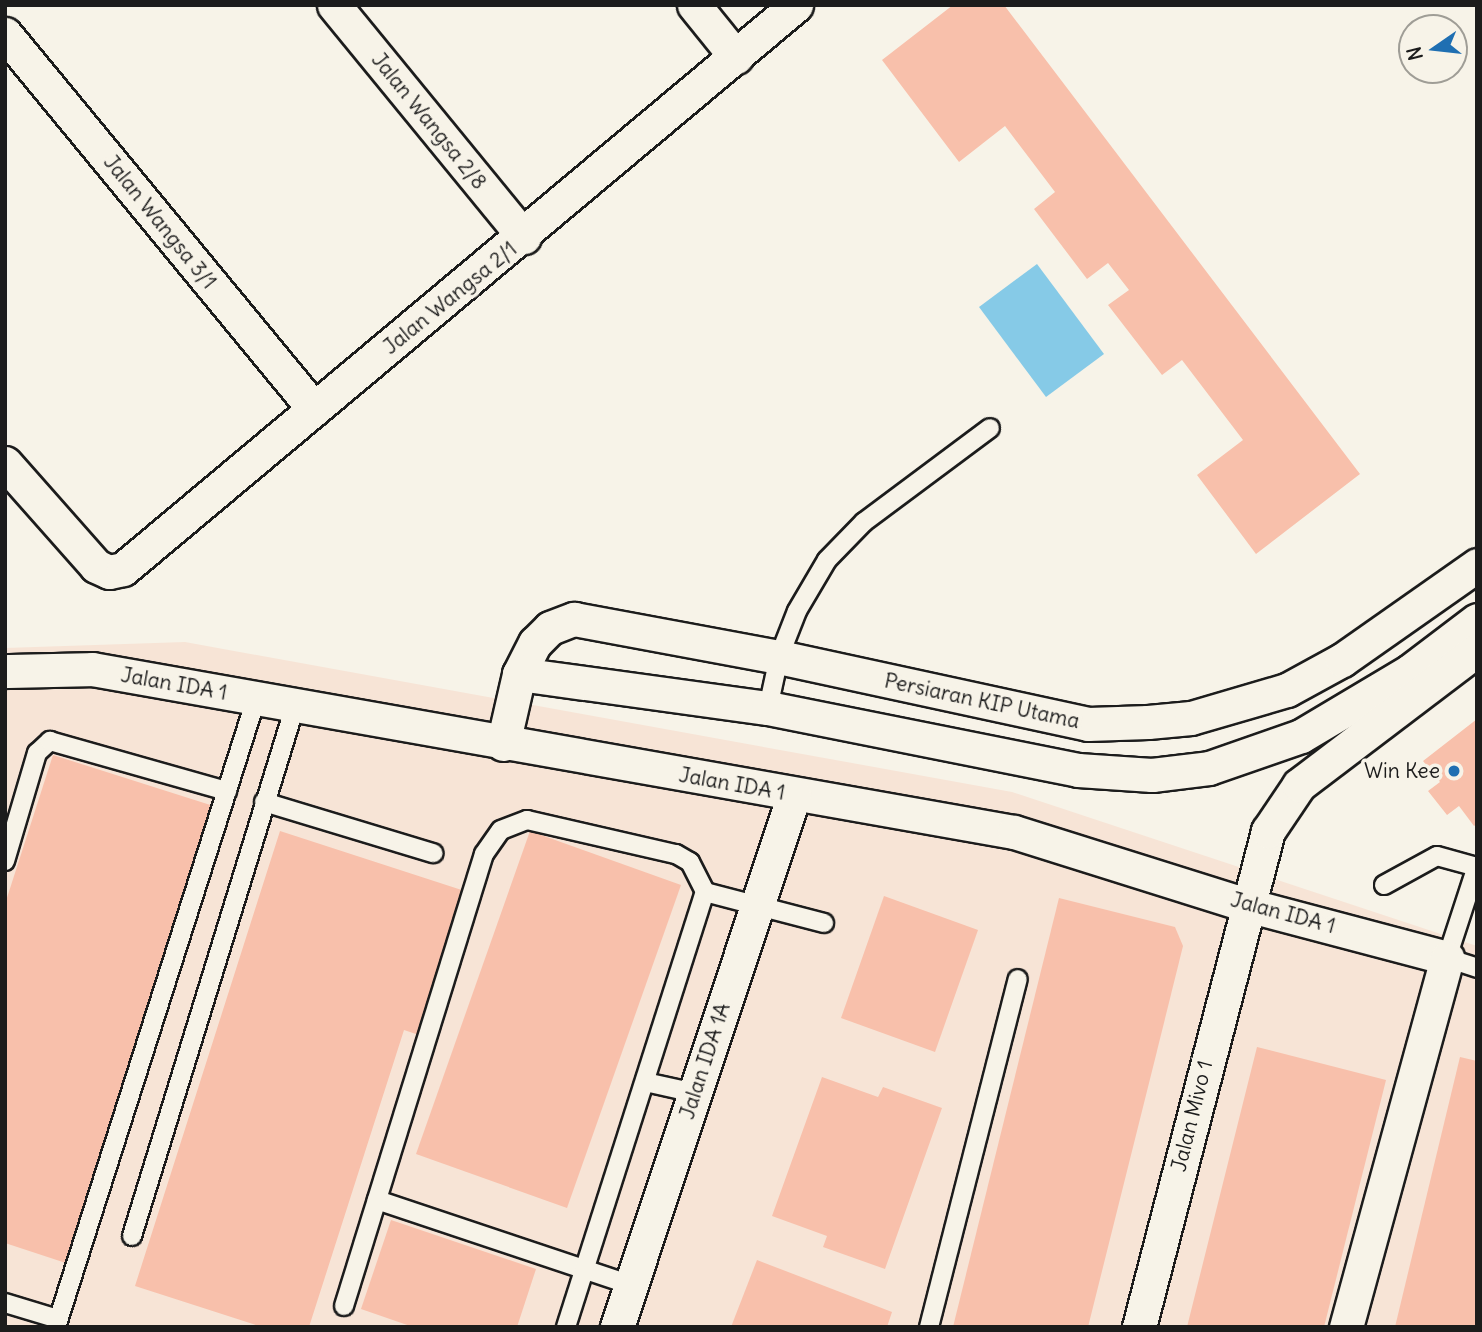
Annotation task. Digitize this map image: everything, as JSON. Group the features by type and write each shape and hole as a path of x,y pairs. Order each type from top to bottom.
{"street":[{"name":"Jalan Wangsa 2/8","path":"334,5 524,237"},
{"path":"694,5 736,57"},
{"name":"Jalan Wangsa 2/1","path":"5,463 96,566 108,572 123,569 524,237 796,5"},
{"name":"Jalan Wangsa 3/1","path":"5,34 314,409"},
{"name":"Persiaran KIP Utama","path":"503,744 519,674 535,643 550,628 574,620 779,657 1088,724 1191,718 1248,704 1342,660 1477,565"},
{"path":"519,674 768,708 1078,770 1152,775 1209,768 1259,752 1340,715 1477,620"},
{"name":"Jalan Mivo 1","path":"1139,1327 1268,831 1299,785 1477,650"},
{"name":"Jalan IDA 1","path":"5,671 92,669 503,744 1014,832 1247,905 1462,963"},
{"path":"1248,704 1259,752"},
{"name":"Jalan IDA 1A","path":"617,1327 794,795"},
{"path":"1346,1327 1462,963"}],"lane":[{"path":"768,708 779,657 797,611 827,559 864,522 990,428"},
{"path":"5,1303 57,1323 256,699"},
{"path":"132,1236 295,706"},
{"path":"5,861 37,753 50,741 227,791"},
{"path":"264,802 433,853"},
{"path":"344,1306 484,854 500,830 527,820 676,854 690,862 705,892 566,1327"},
{"path":"1384,885 1437,856 1476,866 1462,963"},
{"path":"705,892 824,923"},
{"path":"929,1327 1018,979"},
{"path":"645,1082 695,1093"},
{"path":"377,1200 631,1284"}],"shaded area":[{"path":"185,642 1012,792 1477,946 1477,1327 5,1327 5,648"}],"water":[{"path":"1037,264 1104,354 1046,397 979,307"}],"building":[{"path":"953,5 1004,5 1360,474 1256,554 1197,475 1243,440 1182,360 1162,375 1108,305 1129,290 1108,263 1087,279 1034,209 1055,192 1005,126 959,162 882,60"},
{"name":"Win Kee","path":"1477,719 1477,824 1474,826 1459,806 1447,815 1428,791 1440,782 1423,761"},
{"path":"53,755 223,809 78,1267 5,1243 5,904"},
{"path":"280,831 474,894 428,1038 404,1030 309,1327 262,1327 135,1286"},
{"path":"530,831 681,885 567,1208 416,1154"},
{"path":"884,896 978,930 935,1052 841,1018"},
{"path":"1059,898 1175,927 1183,946 1088,1327 953,1327"},
{"path":"1257,1047 1386,1080 1324,1327 1187,1327"},
{"path":"1460,1057 1477,1061 1477,1327 1395,1327"},
{"path":"822,1077 878,1097 883,1087 942,1108 885,1269 823,1247 827,1236 772,1216"},
{"path":"391,1220 536,1269 517,1327 413,1327 361,1309"},
{"path":"757,1260 892,1312 887,1327 731,1327"}],"place":[{"name":"Win Kee","path":"1454,771"}]}
